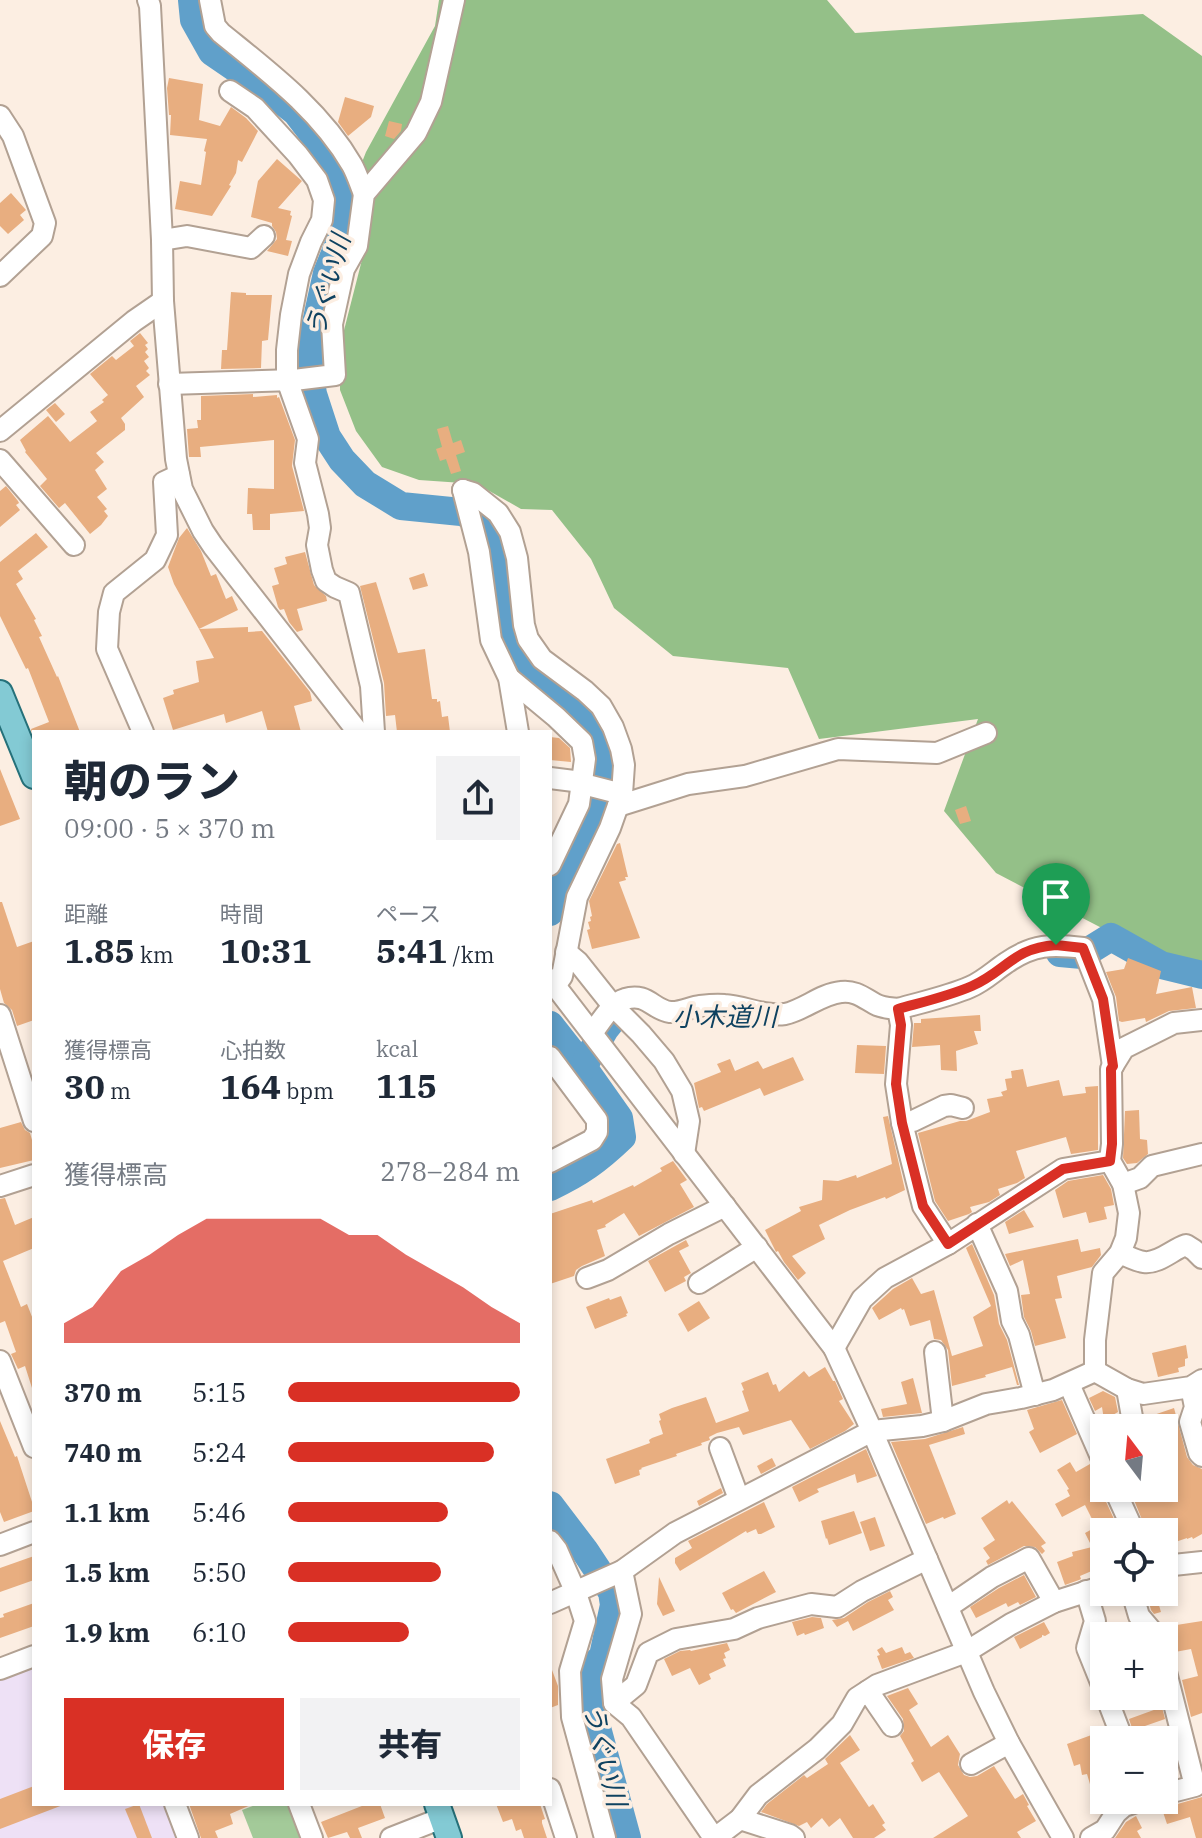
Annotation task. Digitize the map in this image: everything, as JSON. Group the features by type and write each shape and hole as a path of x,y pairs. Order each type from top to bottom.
{"main road":[{"path":"0,693 6,721 32,772"}],"street":[{"path":"148,0 163,301 176,459 182,489 213,546 356,730"},
{"path":"169,384 291,380 335,375 332,324 344,269 357,246 364,194 352,165 296,94 215,26 210,0"},
{"path":"364,194 416,133 431,102 454,0"},
{"path":"230,91 255,108 298,155 317,180 324,200 322,220 299,274 287,350 291,380 308,439 305,463 318,514 320,528 317,545 322,570 326,581 349,593 371,686 374,730"},
{"path":"0,276 42,236 45,223 13,136 1,120"},
{"path":"298,155 326,130"},
{"path":"162,240 187,236 251,248 264,236"},
{"path":"0,431 134,321 163,301"},
{"path":"0,460 74,545"},
{"path":"142,730 107,649 109,612 114,593 155,560 167,535 164,482 179,475"},
{"path":"518,730 509,678 491,640 479,552 463,490 473,493 498,513 510,532 517,558 528,639 542,659 601,706 613,727 624,765 620,800 577,897 562,976 553,983 834,1348 966,1652 1009,1743 1063,1838"},
{"path":"509,678 582,742 585,759 579,804 552,861"},
{"path":"552,778 582,782 620,800 688,784 745,776 838,749 937,753 986,733"},
{"path":"592,1034 613,1006 623,999 637,997 671,1013 701,1006 726,1005 765,1014 785,1014 829,995 853,992 876,1005 898,1009 970,987 1023,952 1056,945 1083,948 1103,999 1113,1066"},
{"path":"566,952 649,1043 682,1091 689,1121 684,1154"},
{"path":"898,1009 901,1025 896,1084 902,1123 923,1206 948,1244"},
{"path":"0,1015 32,1115"},
{"path":"1095,1371 1095,1340 1103,1273 1120,1253 1126,1238 1129,1213 1123,1184 1110,1161 1111,1069 1124,1048 1174,1023 1202,1020"},
{"path":"552,1060 597,1120 597,1132 592,1140 552,1161"},
{"path":"902,1123 944,1106 963,1108"},
{"path":"1123,1184 1140,1178 1152,1166 1202,1154"},
{"path":"834,1348 862,1299 885,1278 948,1244 1063,1169 1110,1161"},
{"path":"0,1186 32,1176"},
{"path":"587,1278 608,1270 725,1206"},
{"path":"977,1224 1007,1291 1012,1321 1019,1335 1035,1395"},
{"path":"1120,1253 1145,1262 1155,1261 1186,1245 1202,1258"},
{"path":"699,1283 757,1247"},
{"path":"935,1352 943,1421"},
{"path":"0,1361 32,1442"},
{"path":"552,1602 622,1571 675,1533 872,1431 943,1421 986,1404 1035,1395 1069,1384 1095,1371"},
{"path":"1095,1371 1127,1389 1143,1394 1196,1384 1195,1407 1190,1422 1202,1456"},
{"path":"1069,1384 1090,1432"},
{"path":"1127,1389 1131,1414"},
{"path":"720,1448 739,1499"},
{"path":"0,1545 32,1533"},
{"path":"552,1544 576,1593 585,1621 570,1671 572,1717 605,1838"},
{"path":"948,1607 992,1577 1029,1558 1054,1602"},
{"path":"614,1703 636,1685 648,1653 676,1639 734,1629 758,1618 811,1604 837,1607 927,1559"},
{"path":"1178,1565 1202,1562"},
{"path":"622,1571 631,1614 612,1679 614,1703 631,1717 714,1838 740,1819 758,1795 817,1749 842,1724 857,1698 877,1685 966,1652 1054,1602 1090,1591"},
{"path":"0,1669 32,1657"},
{"path":"868,1691 892,1726"},
{"path":"1177,1710 1198,1781 1195,1786 1178,1790"},
{"path":"971,1764 1009,1743"},
{"path":"552,1795 566,1838"},
{"path":"176,1806 188,1838"},
{"path":"300,1806 312,1838"},
{"path":"1091,1838 1105,1830 1115,1814"},
{"path":"740,1819 794,1838"},
{"path":"391,1838 443,1820"}],"shaded area":[{"path":"32,1667 32,1806 168,1806 180,1838 0,1838 0,1679"}],"green space":[{"path":"439,0 827,0 855,33 1143,14 1202,56 1202,963 1148,952 996,873 944,811 978,719 819,739 788,668 673,656 614,608 591,559 552,510 521,509 477,484 419,480 382,467 356,431 340,390 340,346 366,244 355,180 366,152 435,26"},
{"path":"253,1806 289,1806 301,1838 253,1838 242,1810"}],"building":[{"path":"169,78 203,84 199,120 220,126 231,107 258,131 242,162 238,160 231,186 212,216 175,209 180,181 201,185 207,139 170,135"},
{"path":"345,97 374,106 371,117 348,136 338,122"},
{"path":"389,121 402,124 401,131 394,139 385,136"},
{"path":"277,159 302,181 278,208 291,211 286,240 292,241 288,256 267,251 277,239 272,223 251,217 258,181"},
{"path":"11,193 26,210 20,215 24,220 8,234 0,226 0,203"},
{"path":"231,292 272,295 268,340 262,341 261,368 221,369 222,350 227,350"},
{"path":"140,333 148,343 145,352 149,357 144,361 150,375 136,386 144,397 121,418 125,430 96,453 104,462 95,470 107,489 97,497 107,509 104,511 108,516 90,534 65,503 59,508 40,486 47,479 25,452 20,440 48,416 70,442 97,421 90,412 108,395 90,374 112,356 116,360 134,346 130,341"},
{"path":"253,394 253,397 279,397 295,440 292,466 304,511 270,514 270,530 253,530 252,514 247,514 248,488 274,489 274,440 200,447 201,457 189,457 187,429 198,428 201,396"},
{"path":"55,403 65,414 56,422 46,410"},
{"path":"448,426 453,443 461,440 465,452 456,455 461,471 451,474 446,459 440,461 436,449 442,447 437,429"},
{"path":"6,486 18,501 16,505 20,510 0,527 0,491"},
{"path":"187,528 211,576 216,574 226,599 232,596 238,610 199,629 168,567 179,538"},
{"path":"36,533 48,547 18,571 23,579 16,584 36,619 42,636 39,637 79,730 32,732 31,729 49,722 28,668 0,616 0,562"},
{"path":"305,552 314,585 327,601 297,609 303,630 297,632 284,609 278,607 272,586 279,584 274,568 287,564 285,557"},
{"path":"424,573 428,586 413,590 409,578"},
{"path":"376,582 398,653 425,649 432,699 440,701 442,717 448,716 450,730 397,730 395,715 386,716 384,683 360,586"},
{"path":"248,627 248,632 262,631 310,692 312,701 294,706 300,730 267,730 262,711 226,723 224,714 173,730 163,698 174,694 173,690 199,682 196,661 214,658 199,629"},
{"path":"552,737 559,738 570,748 571,762 552,760"},
{"path":"0,769 20,819 0,826"},
{"path":"966,806 971,821 960,824 955,810"},
{"path":"620,843 628,877 619,882 640,938 592,949 587,930 590,929 588,922 592,916 589,901"},
{"path":"2,902 17,947 32,942 32,1021 17,1026 0,989"},
{"path":"1128,958 1161,971 1156,994 1192,987 1196,1008 1169,1011 1146,1022 1145,1018 1119,1021 1116,997 1106,972 1124,969"},
{"path":"980,1015 981,1031 974,1031 978,1044 956,1051 957,1071 941,1070 940,1045 912,1047 914,1023 921,1023 921,1019"},
{"path":"857,1045 886,1046 884,1074 855,1073"},
{"path":"793,1057 804,1080 764,1096 760,1088 704,1111 702,1107 699,1108 694,1083 721,1072 717,1064 730,1059 735,1071 758,1061 763,1069"},
{"path":"1023,1069 1027,1087 1059,1080 1063,1096 1086,1093 1085,1087 1098,1086 1098,1150 1071,1154 1066,1137 1016,1151 1025,1178 998,1189 1000,1195 989,1202 970,1207 972,1212 969,1214 948,1221 935,1201 918,1133 990,1112 987,1099 1003,1096 1001,1092 1007,1090 1005,1079 1012,1078 1011,1071"},
{"path":"1139,1110 1140,1139 1147,1140 1148,1154 1137,1163 1127,1164 1123,1158 1125,1111"},
{"path":"888,1116 905,1190 819,1225 825,1239 792,1256 806,1273 798,1280 776,1252 765,1230 801,1211 799,1207 822,1200 823,1180 838,1181 856,1175 857,1178 892,1164 883,1117"},
{"path":"21,1122 30,1133 32,1160 0,1168 0,1128"},
{"path":"673,1161 687,1180 680,1184 694,1207 639,1236 624,1213 597,1230 605,1256 582,1266 574,1276 552,1283 552,1213 592,1200 593,1203 634,1187 662,1171 660,1168"},
{"path":"1103,1175 1111,1189 1114,1205 1104,1207 1107,1219 1089,1223 1086,1212 1063,1218 1055,1190 1068,1181"},
{"path":"5,1198 15,1225 32,1218 32,1249 3,1261 21,1307 27,1304 32,1317 32,1388 25,1366 18,1369 11,1354 16,1352 5,1321 0,1323 0,1199"},
{"path":"1024,1210 1034,1227 1009,1234 1005,1222"},
{"path":"1078,1239 1081,1252 1100,1248 1101,1255 1092,1267 1057,1276 1062,1298 1055,1299 1066,1338 1035,1346 1024,1317 1021,1295 1030,1294 1023,1260 1010,1266 1005,1254"},
{"path":"686,1240 689,1246 679,1251 691,1273 684,1277 686,1281 665,1292 648,1261"},
{"path":"972,1244 994,1295 999,1324 1007,1340 1019,1385 1012,1367 952,1386 948,1350 941,1340 934,1339 930,1320 910,1326 901,1308 879,1320 872,1308 893,1289 912,1278 921,1294 934,1290 952,1356 983,1346 973,1317 991,1306 966,1248"},
{"path":"621,1296 627,1316 595,1329 586,1307"},
{"path":"699,1301 710,1318 688,1332 678,1314"},
{"path":"1186,1345 1188,1358 1185,1359 1185,1366 1178,1368 1179,1372 1158,1377 1152,1353"},
{"path":"825,1367 843,1399 839,1401 854,1424 845,1431 810,1449 791,1420 743,1435 739,1427 717,1433 702,1445 641,1468 640,1475 615,1484 606,1459 650,1443 649,1440 663,1434 659,1414 706,1397 716,1423 749,1411 741,1383 768,1372 779,1392 804,1371 809,1377"},
{"path":"913,1378 922,1413 883,1417 881,1409 907,1404 901,1382"},
{"path":"1103,1391 1115,1397 1118,1412 1103,1414 1102,1407 1095,1411 1089,1398"},
{"path":"1062,1400 1077,1434 1040,1453 1029,1432 1034,1429 1027,1410"},
{"path":"1174,1408 1176,1414 1157,1414"},
{"path":"0,1421 17,1456 32,1502 32,1512 4,1522 0,1512"},
{"path":"1178,1423 1187,1457 1193,1465 1202,1469 1202,1534 1178,1541 1178,1518 1141,1518 1135,1502 1178,1502"},
{"path":"963,1427 965,1434 929,1445 956,1514 926,1524 891,1442 925,1439"},
{"path":"866,1449 877,1476 857,1483 855,1474 817,1489 819,1492 799,1502 792,1487"},
{"path":"772,1458 776,1466 761,1474 757,1466"},
{"path":"1070,1462 1076,1472 1090,1464 1090,1502 1106,1502 1114,1518 1092,1518 1085,1505 1062,1517 1055,1504 1070,1496 1057,1470"},
{"path":"721,1488 723,1493 699,1506 697,1501"},
{"path":"1007,1500 1009,1504 1012,1501 1046,1543 1041,1546 1045,1551 1042,1554 1035,1547 1024,1546 988,1565 986,1561 990,1558 983,1548 995,1540 981,1518"},
{"path":"764,1502 775,1527 761,1534 756,1529 746,1531 680,1571 675,1558 692,1548 688,1541"},
{"path":"854,1511 862,1533 829,1545 821,1521"},
{"path":"875,1517 885,1546 870,1551 860,1522"},
{"path":"1090,1548 1090,1572 1065,1585 1057,1562 1073,1556 1072,1552"},
{"path":"32,1557 32,1581 0,1592 0,1568"},
{"path":"764,1571 776,1592 736,1613 731,1610 722,1593"},
{"path":"1024,1575 1036,1597 1020,1605 1018,1602 1008,1607 1006,1603 976,1618 970,1607"},
{"path":"659,1577 675,1611 663,1616 657,1604"},
{"path":"890,1591 893,1597 888,1600 894,1610 853,1631 848,1621 837,1627 832,1620 844,1618"},
{"path":"32,1604 32,1627 0,1638 0,1618 4,1617 3,1614"},
{"path":"1150,1606 1159,1606 1161,1612 1154,1614"},
{"path":"821,1618 824,1628 797,1636 792,1622"},
{"path":"1202,1621 1202,1713 1191,1717 1182,1680 1198,1676 1191,1649 1178,1651 1178,1625"},
{"path":"1044,1622 1050,1633 1020,1649 1014,1637"},
{"path":"727,1643 730,1650 724,1653 726,1658 723,1659 726,1666 709,1674 711,1679 699,1685 690,1668 672,1676 664,1659 680,1651"},
{"path":"882,1647 886,1653 902,1647 905,1654 910,1652 914,1658 882,1669 877,1650"},
{"path":"552,1670 558,1686 558,1705 552,1707"},
{"path":"908,1688 918,1704 909,1710 931,1747 948,1735 960,1754 958,1765 964,1775 977,1776 994,1766 1015,1799 1023,1794 1036,1821 1017,1832 1021,1838 933,1838 968,1816 939,1772 922,1782 911,1763 914,1761 900,1736 904,1731 903,1719 887,1696"},
{"path":"1163,1710 1165,1719 1145,1726 1131,1726 1129,1719"},
{"path":"850,1735 860,1750 840,1763 869,1807 873,1804 886,1830 874,1838 853,1838 840,1818 829,1827 822,1818 811,1828 807,1822 799,1826 761,1812 804,1775 807,1778 828,1764 825,1759"},
{"path":"1090,1736 1090,1784 1087,1774 1082,1775 1080,1764 1074,1766 1067,1744"},
{"path":"32,1787 32,1806 60,1806 0,1829 0,1799"},
{"path":"1202,1797 1202,1838 1196,1838 1190,1817 1167,1824 1164,1814 1178,1814 1178,1804"},
{"path":"140,1806 152,1838 137,1838 125,1809"},
{"path":"190,1806 248,1806 230,1814 233,1824 215,1831 218,1838 201,1838"},
{"path":"362,1806 381,1806 385,1818 358,1828 362,1838 350,1838 347,1832 328,1838 321,1822"},
{"path":"497,1806 541,1806 547,1838 524,1838 521,1829 516,1831 512,1819 503,1822"},
{"path":"1136,1816 1142,1828 1137,1831 1141,1838 1115,1838 1126,1822"}],"waterway":[{"name":"うぐい川","path":"192,0 194,20 212,52 296,112 336,164 347,195 347,215 342,236 327,273 310,338 309,369 313,394 327,437 342,460 365,484 401,506 461,512 478,517 492,527 510,643 533,676 576,710 595,737 601,775 600,797 552,907"},
{"name":"小木道川","path":"1060,953 1082,955 1111,937 1161,965 1202,975"},
{"name":"小木道川","path":"583,1067 613,1019"},
{"name":"うぐい川","path":"552,1028 619,1118 622,1137 571,1177 552,1186"},
{"name":"うぐい川","path":"552,1508 612,1592 614,1605 603,1656 590,1670 590,1702 627,1838"}],"route":[{"path":"1056,945 1083,948 1103,999 1113,1066 1110,1161 1063,1169 948,1244 923,1206 902,1123 896,1084 901,1025 898,1009 970,987 1023,952 1056,945"}]}
